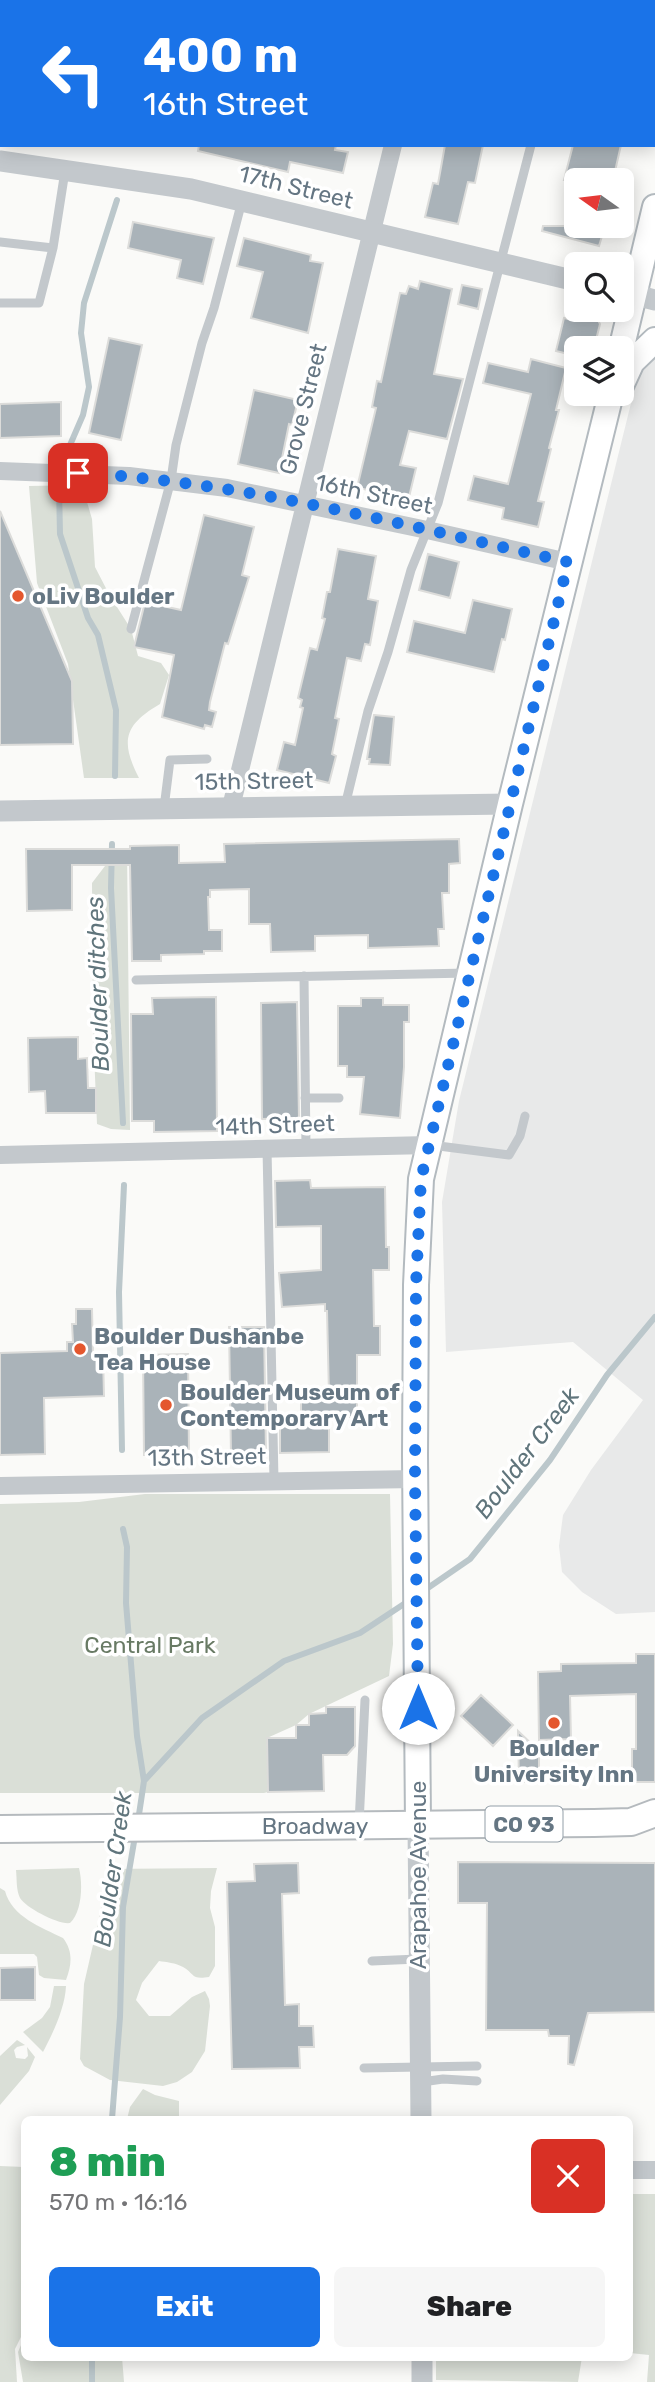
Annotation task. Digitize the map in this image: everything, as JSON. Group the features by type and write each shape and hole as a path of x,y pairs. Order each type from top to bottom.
{"main road":[{"path":"625,336 637,295 655,207"},
{"path":"634,360 655,340"},
{"name":"Arapahoe Avenue","path":"418,1826 415,1479 421,1179 568,562 608,406"},
{"path":"602,429 613,406"},
{"name":"Broadway","path":"0,1829 234,1825 418,1826 643,1818 655,1832"}],"street":[{"name":"Grove Street","path":"231,807 393,147"},
{"name":"17th Street","path":"0,162 172,186 564,278"},
{"name":"16th Street","path":"0,471 172,480 304,504 568,562"},
{"name":"15th Street","path":"0,811 510,804"},
{"name":"14th Street","path":"0,1155 429,1145"},
{"name":"13th Street","path":"0,1486 415,1479"},
{"name":"Arapahoe Avenue","path":"418,1826 421,2116"},
{"path":"633,2170 655,2170"},
{"path":"422,2361 422,2382"}],"lane":[{"path":"345,806 368,711 411,570 439,503 530,147"},
{"path":"0,303 38,303 53,248 65,170"},
{"path":"131,629 172,480 176,445 199,356 243,201"},
{"path":"0,242 53,248"},
{"path":"164,808 170,760 207,759"},
{"path":"136,980 470,973"},
{"path":"304,976 306,1148"},
{"path":"305,1098 339,1098"},
{"name":"14th Street","path":"429,1145 509,1155 520,1136 525,1116"},
{"path":"267,1149 274,1480"},
{"path":"359,1826 365,1700"},
{"path":"372,1961 418,1959"},
{"path":"420,2075 477,2066"},
{"path":"364,2068 477,2081"}],"shaded area":[{"path":"655,355 655,1612 616,1614 582,1592 562,1572 559,1546 563,1515 591,1470 643,1400 573,1342 446,1352 442,1202 459,1101 630,406 634,406 634,392 642,368"}],"green space":[{"path":"82,485 92,519 95,567 131,629 138,656 161,663 169,675 160,704 139,719 129,735 129,754 139,778 84,778 68,664 37,583 29,486"},
{"path":"107,849 127,849 130,1130 111,1129 97,1124 92,883 105,866"},
{"name":"Central Park","path":"145,1494 390,1494 393,1644 389,1676 309,1714 296,1725 267,1738 268,1792 0,1793 0,1504 79,1502"},
{"path":"79,1868 80,1897 77,1912 70,1923 43,1915 20,1898 16,1870"},
{"path":"217,1868 210,1908 215,1927 215,1966 209,1977 196,1977 180,1966 159,1961 142,1983 136,2000 149,2016 170,2016 192,1997 205,1991 210,2006 205,2051 192,2072 177,2082 163,2086 110,2080 84,2066 80,2059 84,1984 109,1875 106,1869"},
{"path":"0,1888 21,1914 63,1938 69,1948 70,1958 66,1980 39,1975 37,1957 34,1954 0,1954"},
{"path":"54,1986 66,1986 65,1994 58,2020 43,2052 23,2032 42,2018 50,2007"},
{"path":"17,2040 25,2045 14,2050 16,2058 25,2059 28,2056 27,2047 35,2057 29,2071 0,2105 0,2056"},
{"path":"143,2089 179,2101 179,2116 128,2116 130,2107"},
{"path":"0,2166 21,2167 21,2337 15,2349 17,2382 0,2382"},
{"path":"633,2194 655,2194 655,2382 647,2382 649,2355 633,2353"},
{"path":"21,2345 21,2361 122,2361 124,2382 23,2382 18,2352"},
{"path":"436,2361 581,2361 578,2382 436,2380"}],"building":[{"path":"199,147 336,147 335,150 348,152 343,173 290,162 288,172 198,151"},
{"path":"445,147 483,147 475,183 468,182 458,224 425,217 433,183 438,184"},
{"path":"572,147 621,147 616,168 567,168"},
{"path":"133,222 214,238 203,284 177,278 181,260 128,248"},
{"path":"543,226 564,226 564,237 542,231"},
{"path":"244,238 311,255 310,261 323,263 308,333 251,318 263,272 237,266"},
{"path":"569,238 601,238 599,246"},
{"path":"420,281 452,289 434,374 463,379 447,439 409,431 400,465 416,468 409,497 357,488 376,408 372,407 377,381 381,382 400,293 406,294 409,286 418,289"},
{"path":"462,285 482,289 478,309 458,304"},
{"path":"564,318 564,322 599,322 597,336 564,336 564,353 556,351"},
{"path":"109,338 142,345 121,440 89,433"},
{"path":"531,359 564,367 556,410 559,410 538,501 544,502 538,527 502,519 504,508 468,500 474,476 508,484 531,394 483,383 488,363 528,372"},
{"path":"254,390 298,400 292,425 289,424 279,473 238,464"},
{"path":"61,402 61,436 0,438 0,404"},
{"name":"oLiv Boulder","path":"0,511 72,681 73,744 0,745"},
{"path":"204,515 254,527 242,575 249,577 228,644 225,643 210,702 209,710 216,712 212,727 205,725 204,729 162,717 174,655 134,647 145,602 181,610"},
{"path":"338,549 376,556 368,599 378,601 370,645 365,644 361,661 347,658 335,718 339,719 332,754 336,756 329,783 277,770 284,742 295,745 303,708 300,707 302,700 298,698 310,648 317,650"},
{"path":"428,554 459,562 450,598 419,590"},
{"path":"473,600 512,609 494,672 407,652 414,621 465,633"},
{"path":"374,715 394,717 390,765 369,764 370,759 367,759"},
{"path":"459,839 460,863 449,864 449,893 442,893 444,929 438,929 439,946 368,948 368,935 315,936 315,951 271,952 270,924 249,924 249,889 210,890 209,930 222,930 222,951 161,955 161,961 132,961 130,865 72,865 72,910 27,911 26,849 130,849 130,846 179,845 179,863 225,862 224,844"},
{"path":"216,997 217,1131 154,1132 154,1121 132,1121 131,1014 153,1014 152,998"},
{"path":"361,998 383,998 383,1005 409,1005 409,1022 404,1022 400,1118 360,1114 364,1077 347,1077 347,1066 338,1066 338,1006 361,1006"},
{"path":"297,1002 299,1118 262,1119 261,1003"},
{"path":"78,1037 78,1059 87,1058 88,1088 96,1088 96,1113 46,1113 45,1091 29,1092 28,1038"},
{"path":"310,1180 311,1188 385,1187 389,1270 373,1270 374,1326 380,1326 380,1355 357,1355 357,1417 329,1417 329,1452 280,1453 280,1414 301,1414 301,1396 329,1395 325,1304 282,1307 279,1273 321,1270 321,1226 276,1227 275,1181"},
{"path":"76,1309 92,1309 93,1356 103,1356 104,1396 44,1398 45,1454 0,1455 0,1353 67,1351 67,1342 73,1342 72,1324 76,1324"},
{"path":"229,1327 264,1327 266,1454 231,1455"},
{"name":"Boulder Museum of Contemporary Art","path":"188,1354 189,1454 144,1455 143,1355"},
{"name":"Boulder University Inn","path":"636,1654 655,1654 655,1782 632,1782 632,1749 636,1749 636,1694 570,1696 571,1739 539,1740 538,1672 561,1671 561,1664 636,1663"},
{"path":"481,1695 513,1725 493,1746 461,1716"},
{"path":"326,1707 355,1707 355,1746 347,1755 323,1755 324,1791 268,1792 267,1738 296,1738 296,1725 309,1725 309,1714 326,1713"},
{"path":"518,1731 539,1751 539,1782 519,1782"},
{"path":"458,1862 655,1863 655,2012 588,2013 574,2065 568,2064 569,2036 549,2036 548,2030 486,2030 487,1903 458,1903"},
{"path":"298,1863 299,1893 282,1894 285,2005 299,2004 299,2026 313,2026 314,2047 299,2047 300,2068 232,2069 227,1882 255,1881 254,1864"},
{"path":"35,1967 35,2000 0,2000 0,1968"}],"waterway":[{"name":"Boulder ditches","path":"67,452 83,415 89,387 81,333 84,303 117,200"},
{"name":"Boulder ditches","path":"59,487 60,534 88,618 98,635 116,710 115,776"},
{"name":"Boulder ditches","path":"112,844 111,888 123,1123"},
{"name":"Boulder ditches","path":"122,1450 119,1292 124,1185"},
{"name":"Boulder Creek","path":"422,1592 470,1559 550,1460 607,1375 655,1317"},
{"name":"Boulder ditches","path":"123,1529 127,1547 126,1603 137,1736 144,1781"},
{"name":"Boulder Creek","path":"138,1821 144,1781 202,1718 284,1661 360,1633 410,1600"},
{"name":"Boulder Creek","path":"112,2116 120,2017 123,1907 135,1836"},
{"name":"Boulder Creek","path":"92,2361 92,2382"}],"place":[{"name":"oLiv Boulder","path":"18,596"},
{"name":"Boulder Dushanbe Tea House","path":"80,1349"},
{"name":"Boulder Museum of Contemporary Art","path":"166,1405"},
{"name":"Boulder University Inn","path":"554,1723"}],"route":[{"path":"78,473 172,480 227,488 568,562 421,1179 416,1285 418,1708"}]}
